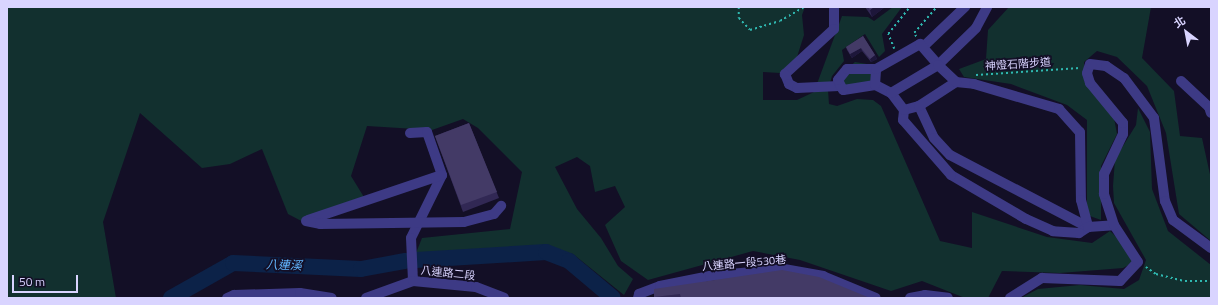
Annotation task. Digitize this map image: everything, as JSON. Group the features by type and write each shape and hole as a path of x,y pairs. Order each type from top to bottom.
{"street":[{"path":"834,7 834,29 785,74 789,84 797,88 839,86 843,90 875,85 891,93 904,110 903,120 951,175 1026,219 1053,231 1079,233 1088,228 1114,224"},
{"path":"839,86 841,72 847,69 876,69 898,56 922,45 965,7"},
{"path":"891,93 938,65 976,28 987,7"},
{"path":"922,45 938,65 956,82 974,84 1059,109 1072,120 1080,132 1081,200 1088,228"},
{"path":"1010,298 1042,278 1120,281 1131,273 1138,262 1114,224 1104,194 1104,174 1123,134 1123,123 1090,83 1088,68 1095,63 1116,72 1154,118 1165,201 1173,220 1211,248"},
{"path":"875,85 876,69"},
{"path":"1181,81 1209,107 1211,113"},
{"path":"904,110 919,106 956,82"},
{"path":"919,106 934,138 950,155 1088,228"},
{"path":"410,133 427,132 442,175 411,238 413,281"},
{"path":"442,175 306,221 418,224 464,222 494,214 501,206"},
{"name":"八連路一段530巷","path":"638,298 639,294 660,286 710,276 784,269 823,276 876,298"},
{"name":"八連路二段","path":"366,298 413,281 476,287 504,298"},
{"path":"228,298 234,295 300,293 332,298"},
{"path":"910,298 925,295 948,298"}],"path":[{"path":"738,7 739,18 750,31 788,16 804,7"},
{"path":"898,56 888,34 910,7"},
{"path":"922,45 914,33 937,7"},
{"name":"神燈石階步道","path":"972,75 1088,68"},
{"path":"1138,262 1156,274 1185,281 1211,281"}],"green space":[{"path":"7,7 805,7 802,15 804,35 797,57 780,73 763,72 763,100 797,100 814,92 842,16 868,17 874,21 893,7 902,7 882,34 885,51 879,57 865,34 842,50 844,61 832,76 828,90 829,104 837,106 857,99 873,100 881,106 940,241 972,248 972,212 1047,237 1092,243 1110,231 1130,250 1134,262 1123,268 1060,273 1002,271 988,298 965,298 922,281 891,291 800,260 753,251 648,280 621,261 605,225 625,207 615,186 595,192 590,166 577,157 555,167 577,209 601,238 618,266 633,279 624,295 573,254 541,245 416,253 422,238 510,229 522,172 478,128 463,119 432,130 367,126 351,176 367,202 309,225 288,214 262,149 230,164 202,168 140,113 103,222 116,298 7,298"},
{"path":"1009,7 1151,7 1142,58 1174,91 1180,136 1202,138 1211,179 1211,241 1179,214 1166,133 1147,86 1117,57 1097,51 1084,62 1084,81 1114,118 1117,134 1101,166 1101,220 1087,215 1087,120 1067,105 1011,84 964,77 959,69 986,59 988,30"},
{"path":"855,62 873,65 872,87 835,90 833,81"},
{"path":"1138,108 1150,132 1152,189 1168,231 1211,265 1211,298 1021,298 1038,289 1080,285 1124,289 1139,280 1146,260 1114,203 1113,186 1115,159 1136,125"}],"building":[{"path":"863,36 875,55 870,59 861,48 850,54 846,47"},
{"path":"469,123 497,192 461,205 435,136"},
{"path":"782,270 819,277 870,298 681,298 680,294 654,297 654,289"}],"waterway":[{"name":"八連溪","path":"416,260 546,252 569,261 613,298"},
{"name":"八連溪","path":"171,298 233,263 361,269 405,261"}]}
